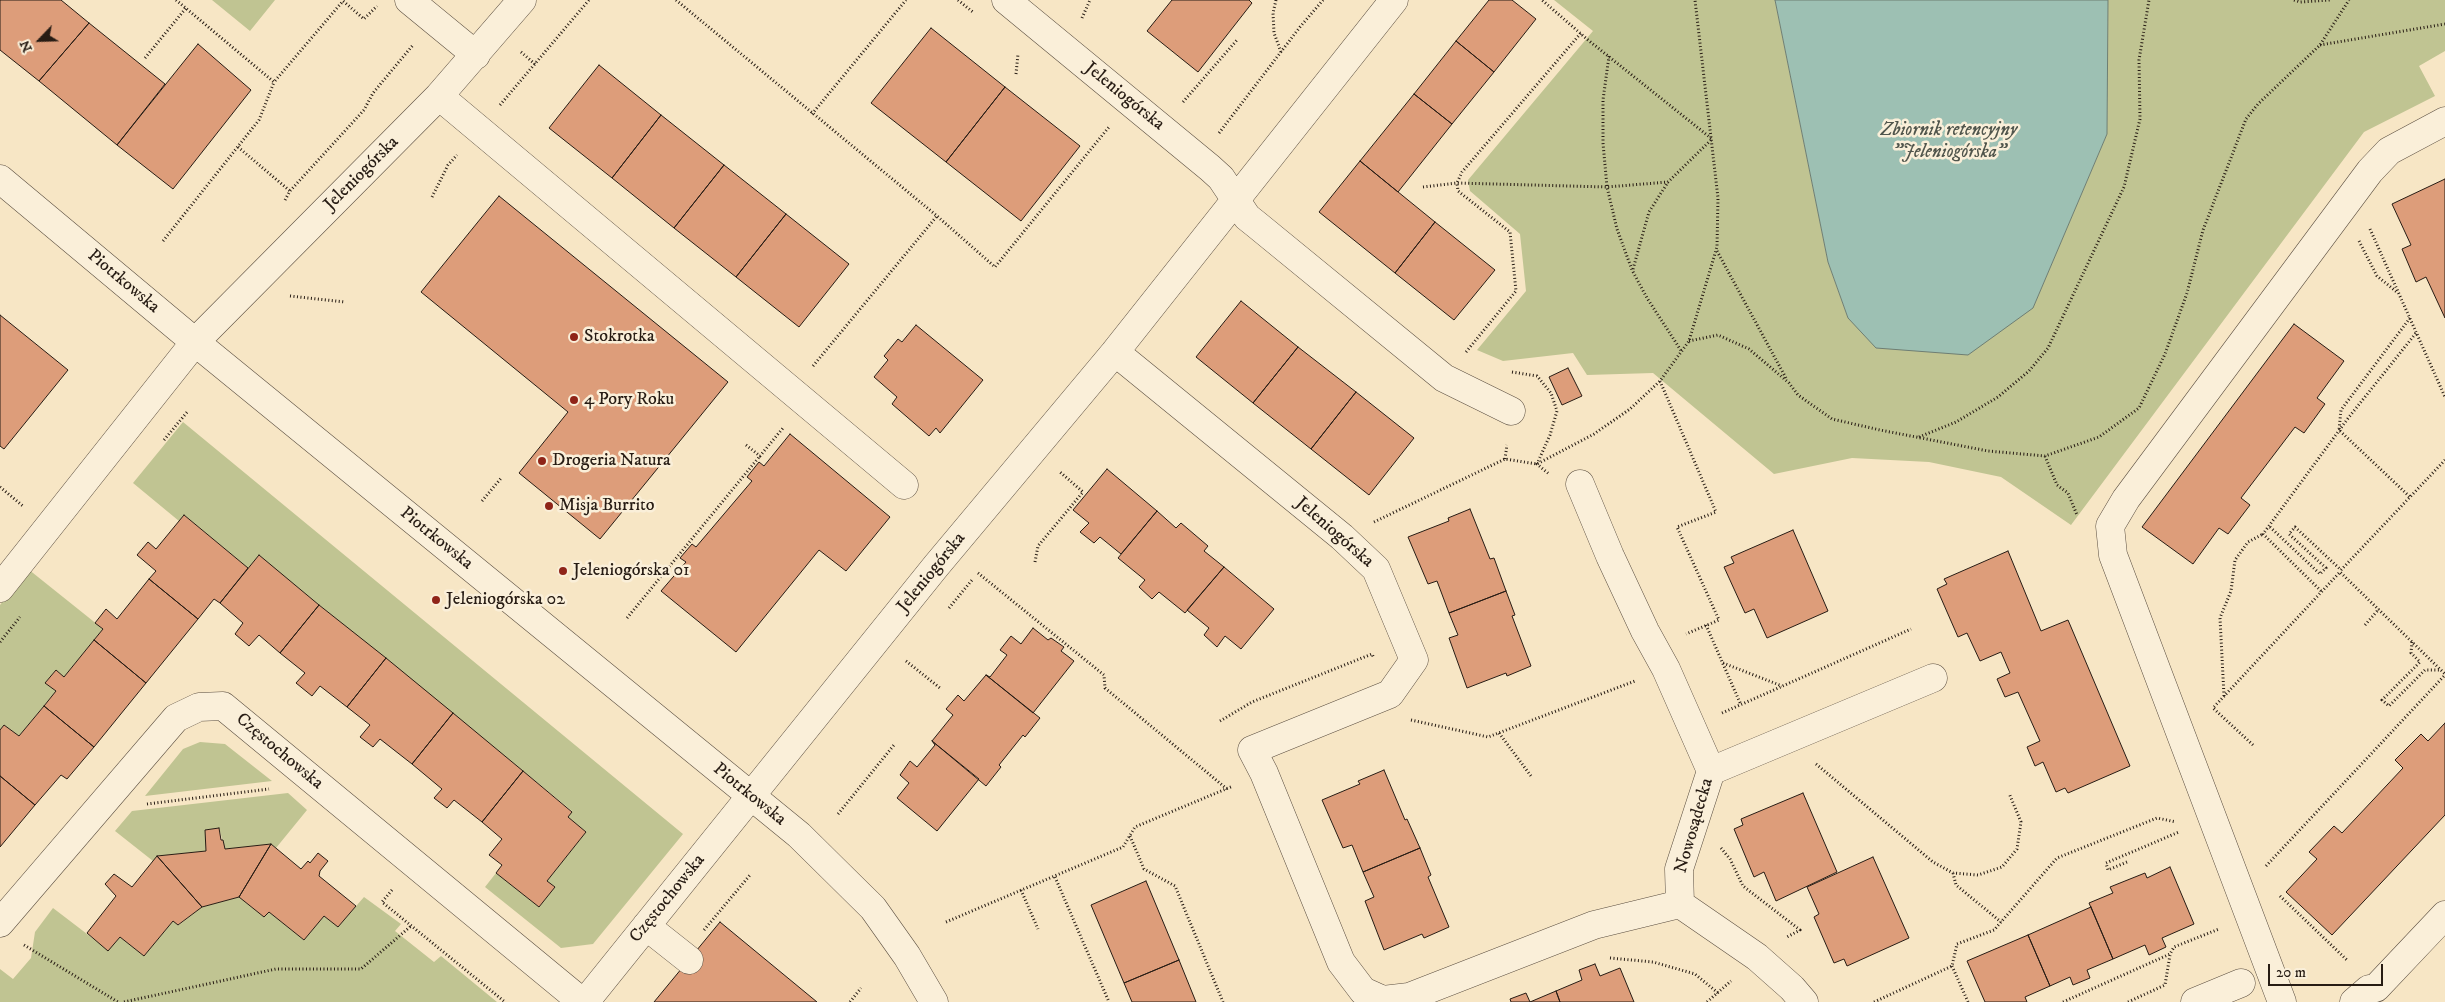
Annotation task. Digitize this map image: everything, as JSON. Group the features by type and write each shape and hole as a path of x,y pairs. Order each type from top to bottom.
{"street":[{"name":"Jeleniogórska","path":"0,588 195,342 439,96 522,0"},
{"name":"Jeleniogórska","path":"1006,0 1222,178 1247,217 1444,378 1511,412"},
{"name":"Jeleniogórska","path":"751,796 936,566 1115,352 1394,0"},
{"path":"397,3 434,20 476,55"},
{"path":"439,96 904,484"},
{"path":"2282,1002 2113,554 2110,526 2126,499 2370,171 2389,151 2445,121"},
{"name":"Piotrkowska","path":"0,179 195,342 798,835 873,908 907,956 934,1002"},
{"name":"Jeleniogórska","path":"1115,352 1342,537 1376,569 1414,660 1390,694"},
{"path":"1580,484 1645,631 1666,669 1711,771"},
{"name":"Nowosądecka","path":"1680,904 1679,869 1711,771 1933,678"},
{"path":"1390,694 1252,750 1341,962 1363,991 1383,1000 1409,997 1594,925 1680,904 1756,957 1792,988 1804,1002"},
{"name":"Częstochowska","path":"0,923 176,718 199,707 223,706 584,1002 751,796"},
{"path":"2365,995 2445,915"},
{"path":"646,926 687,959"},
{"path":"2195,1002 2241,983"}],"path":[{"path":"176,0 274,82"},
{"path":"163,241 259,120 274,82 343,0 364,18 375,6 397,3"},
{"path":"496,109 589,0"},
{"path":"676,0 937,216 995,267 1105,132"},
{"path":"812,114 906,0"},
{"path":"1082,18 1090,0"},
{"path":"1276,0 1273,13 1274,33 1281,52"},
{"path":"1220,140 1219,134 1323,0"},
{"path":"1542,0 1712,139"},
{"path":"1342,537 1505,459 1537,464 1594,434 1630,409 1660,381 1682,352 1689,341 1716,250 1718,198 1694,0"},
{"path":"1919,437 1956,422 1998,397 2029,371 2048,348 2124,187 2140,119 2139,60 2149,0"},
{"path":"2294,0 2300,2 2330,0"},
{"path":"1716,250 1789,382 1798,395 1832,419 1988,451 2045,456 2100,437 2139,408 2165,354 2187,293 2203,230 2246,119 2258,104 2320,45 2349,0"},
{"path":"145,58 186,8"},
{"path":"282,207 290,191 364,110 373,92 434,20"},
{"path":"2320,45 2445,24"},
{"path":"1444,378 1516,293 1510,232 1458,191 1457,183 1462,172 1581,33"},
{"path":"1183,103 1237,40"},
{"path":"1016,74 1019,51"},
{"path":"1609,56 1603,100 1603,143 1607,186 1617,229 1632,270 1655,312 1682,352"},
{"path":"1632,270 1649,212 1668,182 1712,139"},
{"path":"238,147 290,191"},
{"path":"432,197 448,165 459,152"},
{"path":"1422,187 1457,183 1607,186 1668,182"},
{"path":"792,391 937,216"},
{"path":"2366,221 2445,397"},
{"path":"2359,240 2377,276 2399,293"},
{"path":"284,295 345,302"},
{"path":"2339,430 2341,410 2410,318"},
{"path":"2224,696 2220,618 2231,591 2235,560 2248,542 2264,534 2270,527 2339,430 2416,333"},
{"path":"1689,341 1718,335 1748,349 1789,382"},
{"path":"1660,381 1716,512 1678,527 1719,620 1681,636"},
{"path":"2339,430 2410,497"},
{"path":"746,445 760,456"},
{"path":"627,618 768,447"},
{"path":"2045,456 2057,484 2068,493 2074,508"},
{"path":"2253,745 2213,708 2445,460"},
{"path":"1035,562 1038,546 1083,492 1060,472"},
{"path":"482,502 502,477"},
{"path":"2266,872 2265,866 2445,674 2295,526 2289,534 2326,568 2320,574 2270,527"},
{"path":"2264,534 2322,591"},
{"path":"978,573 1104,675 1106,688 1227,789"},
{"path":"2365,625 2379,609"},
{"path":"1706,625 1741,705"},
{"path":"1720,714 1911,629"},
{"path":"2412,642 2411,653 2420,662 2382,700 2389,706 2425,670 2442,670"},
{"path":"1220,721 1252,702 1372,654 1401,718 1488,737 1666,669"},
{"path":"906,661 940,688"},
{"path":"1722,663 1783,686"},
{"path":"1499,733 1531,776"},
{"path":"1791,736 1808,758 1932,862 1953,873 1978,875 2002,867 2016,849 2022,822 2009,793"},
{"path":"838,814 894,745"},
{"path":"96,811 317,783"},
{"path":"946,922 1124,847 1135,827 1220,792"},
{"path":"1968,1002 1952,966 1957,944 1994,930 2057,858 2157,818 2176,822"},
{"path":"2127,862 2108,870 2106,863 2179,832"},
{"path":"1130,836 1144,869 1175,886 1223,1002"},
{"path":"1730,859 1743,886 1800,930 1780,940"},
{"path":"414,863 382,902 505,1002"},
{"path":"1953,873 1956,885 2001,922"},
{"path":"687,959 708,924 750,875"},
{"path":"1055,877 1109,1002"},
{"path":"1021,890 1038,929"},
{"path":"2279,895 2365,995"},
{"path":"124,1002 276,969 361,969 411,926"},
{"path":"2128,1002 2165,985 2170,954 2174,947 2217,930"},
{"path":"21,943 118,1002"},
{"path":"2062,1002 2170,954"},
{"path":"1604,958 1653,962 1694,974 1718,993"},
{"path":"1874,1002 1952,966"},
{"path":"850,1002 861,988"},
{"path":"1707,1002 1722,990"}],"green space":[{"path":"212,0 275,0 250,31"},
{"path":"1554,0 1775,0 1828,262 1848,318 2033,307 2107,134 2108,0 2445,0 2445,51 2419,66 2435,96 2364,132 2071,525 2001,477 1929,462 1852,458 1774,474 1653,373 1587,375 1573,353 1503,361 1477,350 1526,291 1520,234 1470,191 1468,180 1593,31"},
{"path":"183,422 683,834 593,944 561,948 485,887 496,873 539,907 555,887 547,881 586,832 568,817 572,811 259,556 248,568 184,515 179,521 133,483"},
{"path":"28,569 103,629 64,677 56,670 45,683 56,691 19,736 4,725 0,730 0,605"},
{"path":"200,742 225,744 272,781 145,796 183,749"},
{"path":"288,793 307,810 276,848 271,844 225,849 219,828 206,830 206,851 158,856 153,861 115,831 132,811"},
{"path":"239,897 264,917 269,912 304,940 324,916 338,927 364,897 401,924 395,931 434,962 441,956 497,1002 0,1002 0,969 13,979 31,958 35,932 53,908 108,950 120,937 144,956 173,921 179,925 202,907"}],"water":[{"name":"Zbiornik retencyjny \"Jeleniogórska\"","path":"1775,0 2108,0 2107,134 2033,308 1968,355 1876,348 1848,318 1828,262"}],"building":[{"path":"0,0 61,0 89,23 39,81 0,50"},
{"path":"1172,0 1249,0 1252,3 1198,72 1147,31"},
{"path":"1489,0 1512,0 1536,19 1494,72 1456,41"},
{"path":"89,23 165,84 117,145 39,81"},
{"path":"931,28 1005,87 946,162 871,103"},
{"path":"1456,41 1494,72 1452,124 1414,94"},
{"path":"198,44 251,90 173,189 117,145"},
{"path":"599,65 661,115 612,178 549,128"},
{"path":"1005,87 1080,146 1021,221 946,162"},
{"path":"1414,94 1452,124 1398,192 1360,161"},
{"path":"661,115 724,165 674,228 612,178"},
{"path":"1360,161 1435,222 1395,273 1319,212"},
{"path":"724,165 786,214 736,277 674,228"},
{"path":"2445,179 2445,318 2426,277 2416,282 2402,249 2411,245 2392,204"},
{"name":"Stokrotka","path":"499,196 728,382 600,539 519,473 568,412 421,292"},
{"path":"786,214 849,264 799,327 736,277"},
{"path":"1435,222 1495,270 1454,320 1395,273"},
{"path":"1241,301 1298,347 1253,403 1196,357"},
{"path":"0,315 68,370 4,449 0,446"},
{"path":"2294,324 2344,361 2317,398 2325,404 2304,433 2295,427 2241,498 2250,505 2228,534 2219,528 2193,564 2142,527"},
{"path":"916,325 983,380 940,433 936,428 929,436 892,404 897,397 874,377 888,360 884,356 898,339 902,342"},
{"path":"1298,347 1356,392 1311,449 1253,403"},
{"path":"1568,368 1582,396 1562,405 1549,377"},
{"path":"1356,392 1414,438 1369,495 1311,449"},
{"path":"790,434 890,517 846,571 819,550 736,652 661,591 686,562 680,558 692,544 696,547 752,481 747,477 759,462 764,466"},
{"path":"1107,469 1157,511 1121,554 1100,537 1094,543 1080,532 1089,523 1073,510"},
{"path":"1470,509 1490,559 1494,558 1506,591 1449,613 1437,581 1428,584 1408,537 1449,521 1448,518"},
{"path":"1157,511 1176,528 1181,523 1208,546 1204,551 1224,567 1185,613 1159,592 1152,599 1139,587 1145,580 1118,558"},
{"path":"184,515 248,568 220,603 214,599 198,619 149,579 156,571 137,555 148,542 156,549"},
{"path":"1793,530 1828,611 1767,638 1754,609 1745,613 1724,567 1734,563 1731,557"},
{"path":"2008,551 2041,631 2068,620 2130,766 2068,793 2065,788 2056,792 2043,762 2035,766 2027,747 2040,741 2018,692 2005,697 1997,679 2010,673 2001,652 1980,661 1967,633 1958,637 1937,589 1947,584 1944,579"},
{"path":"259,555 319,605 280,653 259,635 249,646 235,634 243,623 220,603"},
{"path":"1224,567 1274,609 1241,649 1225,636 1217,647 1204,635 1209,628 1187,610"},
{"path":"149,579 198,619 146,683 94,640 103,629 95,623 106,609 117,619"},
{"path":"1506,591 1515,615 1512,616 1531,666 1507,676 1506,673 1467,688 1449,638 1458,635 1449,613"},
{"path":"319,605 386,658 347,707 320,686 312,696 296,683 305,673 280,653"},
{"path":"1033,628 1048,640 1051,638 1064,647 1061,651 1074,661 1033,713 986,675 990,677 1007,655 1000,650 1011,636 1021,644"},
{"path":"94,640 146,683 94,747 44,706 56,691 45,683 56,670 64,677"},
{"path":"386,658 453,713 412,764 380,739 373,747 360,737 370,725 347,707"},
{"path":"986,675 1040,718 1025,737 1023,735 999,765 1001,767 986,786 932,741 953,715 946,709 958,695 964,701"},
{"path":"44,706 94,747 67,779 61,775 35,805 0,776 0,730 4,725 19,736"},
{"path":"453,713 523,771 482,822 454,800 447,808 434,798 442,789 412,764"},
{"path":"2445,723 2445,815 2332,935 2286,892 2317,859 2309,852 2334,826 2342,833 2403,768 2395,760 2421,734 2428,741"},
{"path":"932,741 979,779 937,831 897,798 909,783 900,775 910,761 917,767 935,745"},
{"path":"1384,770 1405,820 1407,819 1420,848 1363,872 1352,845 1343,848 1322,800 1360,784 1358,781"},
{"path":"523,771 572,812 568,817 586,832 547,881 555,887 539,907 496,873 502,865 489,855 502,839 482,822"},
{"path":"0,776 35,805 0,847"},
{"path":"1803,793 1837,872 1776,901 1764,872 1754,877 1734,829 1743,825 1741,819"},
{"path":"219,828 225,849 271,844 239,897 202,907 157,856 206,851 205,830"},
{"path":"271,844 301,869 308,861 310,863 318,853 328,861 320,871 319,876 356,906 338,927 324,916 304,940 269,912 264,917 239,897"},
{"path":"1420,848 1431,875 1428,877 1449,927 1424,938 1422,934 1384,950 1365,901 1374,897 1363,872"},
{"path":"157,856 202,907 178,925 173,921 144,956 120,937 108,951 87,933 116,896 105,884 114,874 132,887"},
{"path":"1873,857 1909,938 1847,966 1844,959 1834,963 1814,917 1819,914 1807,887"},
{"path":"2170,867 2194,924 2162,938 2166,947 2149,955 2145,945 2113,959 2089,903 2113,893 2110,887 2145,873 2147,878"},
{"path":"1146,881 1179,960 1124,983 1091,905"},
{"path":"2091,907 2113,959 2087,970 2090,978 2073,985 2070,977 2050,986 2028,935"},
{"path":"720,922 817,1002 654,1002"},
{"path":"2028,935 2050,986 2025,997 2027,1002 1985,1002 1967,961"},
{"path":"1179,960 1196,1002 1132,1002 1124,983"},
{"path":"1595,964 1600,976 1620,968 1634,1002 1560,1002 1556,991 1582,980 1579,970"},
{"path":"1556,991 1560,1002 1530,1002"},
{"path":"1526,993 1530,1002 1511,1002 1510,999"}],"place":[{"name":"Stokrotka","path":"574,337"},
{"name":"4 Pory Roku","path":"574,400"},
{"name":"Drogeria Natura","path":"542,461"},
{"name":"Misja Burrito","path":"549,506"},
{"name":"Jeleniogórska 01","path":"563,571"},
{"name":"Jeleniogórska 02","path":"436,600"}]}
